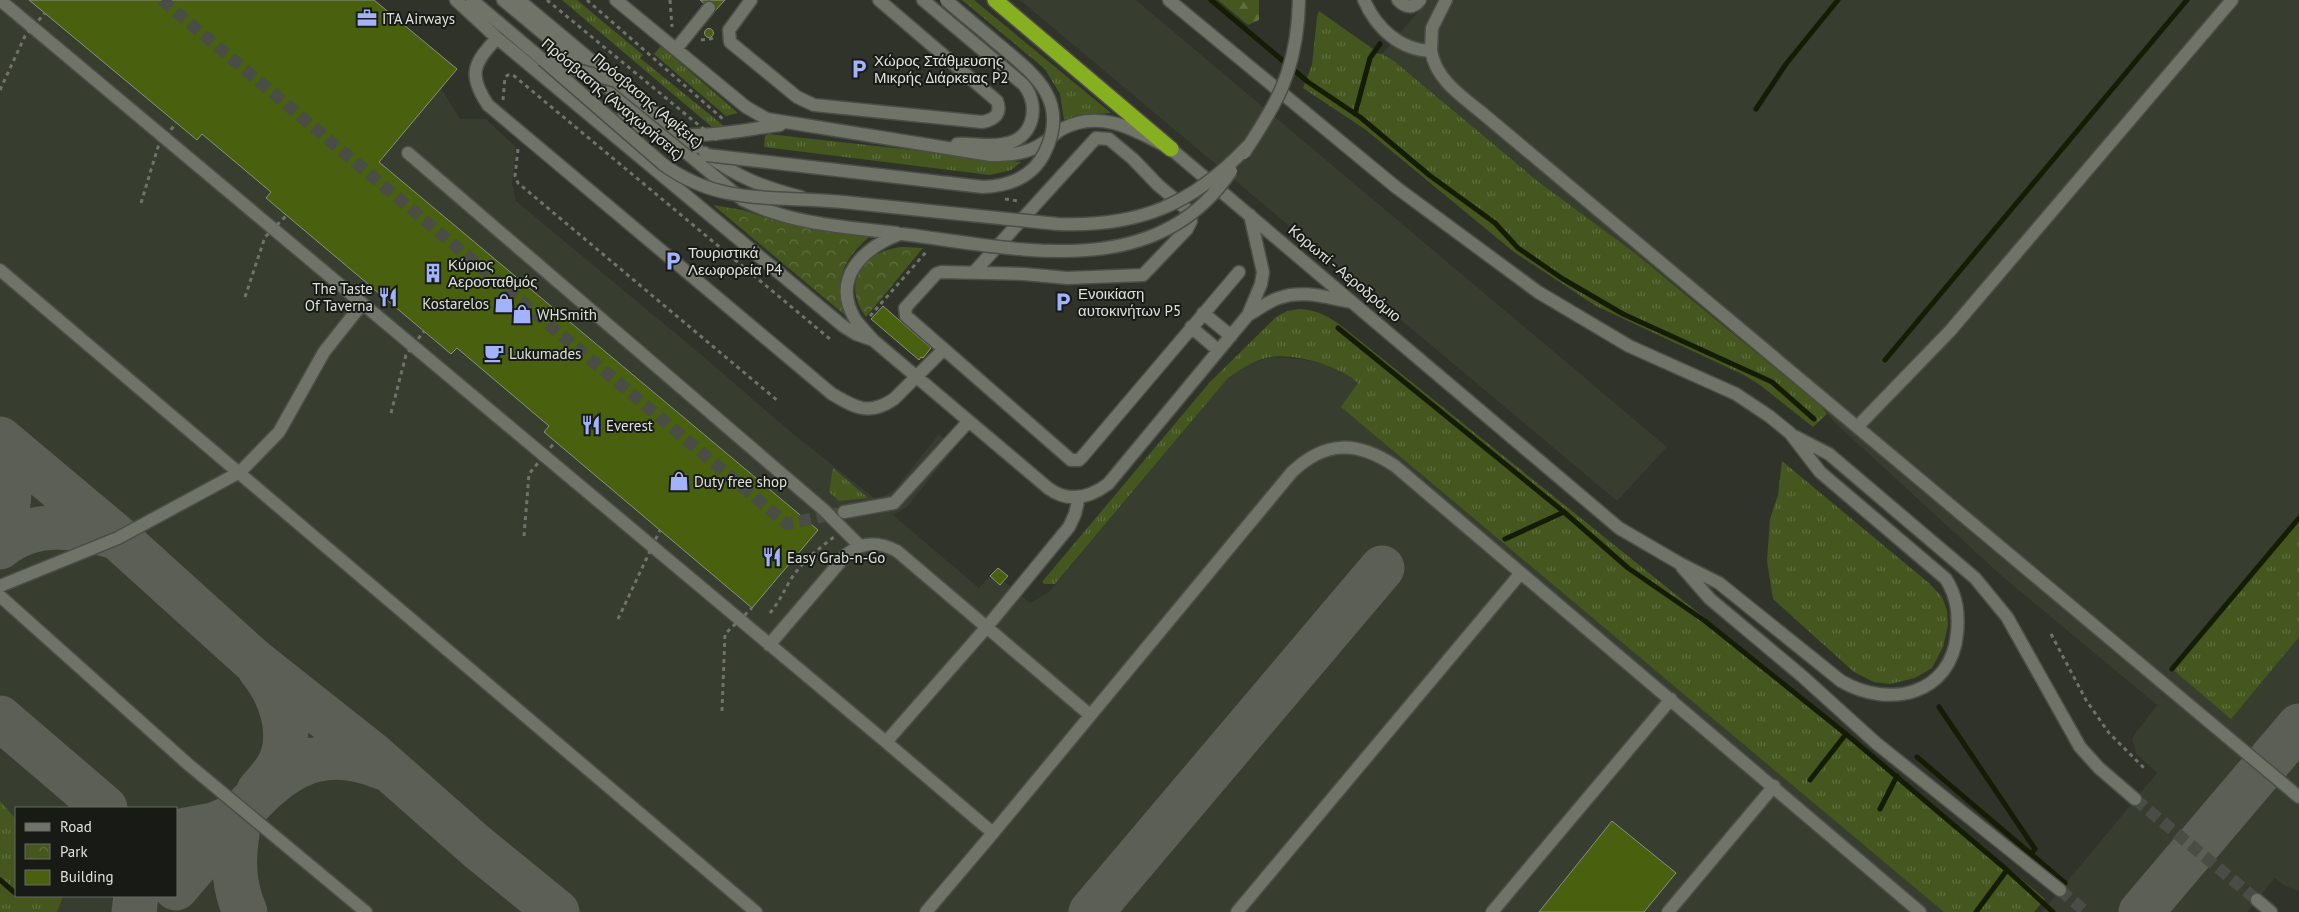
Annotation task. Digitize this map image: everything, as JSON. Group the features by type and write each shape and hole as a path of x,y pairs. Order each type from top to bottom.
{"highway":[{"name":"Κορωπί - Αεροδρόμιο","path":"995,0 1171,149"}],"street":[{"path":"0,0 993,833"},
{"path":"456,0 497,38 843,326 856,334 873,340"},
{"name":"Πρόσβασης (Αναχωρήσεις)","path":"472,0 664,165 680,176 709,188 747,198 807,198"},
{"name":"Πρόσβασης (Αφίξεις)","path":"504,0 743,200 777,215 820,224 1037,251 1090,252 1133,244 1166,231 1187,218 1209,199 1228,177 1248,146"},
{"name":"Πρόσβασης (Αναχωρήσεις)","path":"519,0 725,169 768,188 807,198"},
{"path":"616,0 746,107 767,119 991,155 1011,155 1027,152 1043,144 1062,129 1090,121 1102,121 1128,127 1171,149"},
{"path":"751,0 728,30 730,42 805,102 842,108 982,122 990,121 995,117 999,111 997,101 879,0"},
{"path":"923,0 1024,85 1031,94 1034,111 1033,119 1026,132 1014,141 1005,144 937,145"},
{"path":"702,151 982,188 999,186 1022,178 1040,161 1050,141 1053,114 1048,95 1034,74 946,0"},
{"path":"1169,0 1397,188 1531,287 1629,346 1736,394 1790,433 1830,454 1975,578 2007,616 2080,748 2099,768 2135,799"},
{"path":"807,198 1058,224 1088,225 1119,222 1162,208 1203,187 1227,168 1248,146 1266,121 1280,94 1291,65 1299,0"},
{"path":"1364,0 1368,10 1378,24 1394,39 1410,48 1431,51"},
{"path":"1398,0 1404,6 1410,7 1415,6 1420,0"},
{"path":"1446,0 1432,28 1431,51 1433,62 1449,85 2299,796"},
{"path":"1858,426 1950,331 2232,0"},
{"path":"676,49 709,8"},
{"path":"497,38 478,60 475,77 480,93 493,110 832,394 854,407 864,409 884,405 917,377 944,349"},
{"path":"543,60 616,81"},
{"path":"586,111 661,132 720,134 792,124"},
{"path":"975,272 1096,138 1109,138 1158,185 1190,212 1190,222 1187,229 1143,275 1067,278 975,272 941,272 936,274 905,308 906,316 1067,458 1075,460 1082,457 1239,272"},
{"name":"Κορωπί - Αεροδρόμιο","path":"1171,149 1619,528 1679,563 1719,583 1841,681 1854,689 1880,695 1897,695 1932,683 1944,672 1956,646 1958,624 1957,601 1946,579 1820,472 1790,433"},
{"path":"408,153 824,510 860,546"},
{"path":"901,234 884,240 867,251 853,266 847,292 855,318 873,340 969,421 1054,492 1070,498 1097,492 1108,484 1248,315 1261,284 1263,272 1250,215"},
{"path":"0,270 756,912"},
{"path":"1248,315 1278,298 1291,295 1306,294 1352,302"},
{"path":"0,586 118,538 240,472 279,432 324,352 362,304"},
{"path":"1203,313 1231,336"},
{"path":"1191,327 1218,350"},
{"path":"844,512 894,503 969,421"},
{"path":"926,912 1292,472 1302,463 1322,451 1346,447 1371,452 1394,466 1774,786 1920,912"},
{"path":"886,742 986,628 1069,527 1075,514 1079,497"},
{"path":"770,645 847,554 860,546 879,544 897,551 1090,715"},
{"path":"1679,563 1710,599 1802,676 1876,743 2060,890"},
{"path":"1237,912 1520,574"},
{"path":"0,596 189,765 366,912"},
{"path":"1492,912 1671,699"},
{"path":"1668,912 1774,786"},
{"path":"2257,900 2271,912"}],"path":[{"path":"547,0 719,141"},
{"path":"587,0 725,120 731,121"},
{"path":"670,0 672,28"},
{"path":"0,90 25,36 45,13"},
{"path":"493,110 503,98 505,77 514,75 830,339"},
{"path":"141,203 158,147 176,123"},
{"path":"515,143 518,148 515,176 518,183 778,401"},
{"path":"246,297 265,237 286,214"},
{"path":"391,413 406,355 424,331"},
{"path":"524,536 529,474 555,442"},
{"path":"618,619 660,530"},
{"path":"770,613 781,600 790,580 811,555 834,537"},
{"path":"722,711 725,634 752,608"},
{"path":"2051,634 2086,700 2109,733 2146,770"}],"shaded area":[{"path":"0,0 374,0 457,69 441,88 460,119 486,119 516,147 512,184 516,201 698,352 792,433 874,498 884,496 895,489 939,434 954,449 907,507 893,515 979,588 990,576 1000,585 1004,581 1030,603 1049,592 1228,378 1246,365 1270,357 1301,359 1328,365 1355,379 1570,569 2031,912 0,912"},
{"path":"1020,0 1136,0 1667,447 1617,501"},
{"path":"1428,0 2299,0 2299,891 2285,886 2275,878 2247,912 2042,912 2157,773 2136,754 2132,738 2157,705 2004,578 1834,422 1821,406 1733,332 1635,253 1540,183 1394,61 1382,54"}],"green space":[{"path":"562,0 577,0 643,55 640,58 724,126 713,128"},
{"path":"962,0 974,0 1111,113 1077,115 1064,120 1060,94 1045,69"},
{"path":"1218,0 1259,0 1259,20 1248,25"},
{"path":"1319,11 1373,49 1374,53 1382,54 1394,61 1540,183 1635,253 1821,406 1827,414 1813,427 1760,385 1744,375 1596,306 1514,252 1366,130 1303,88 1312,65"},
{"path":"661,46 738,113 726,116 654,54"},
{"path":"768,134 1021,162 1011,170 990,175 764,147 765,136"},
{"path":"713,205 743,210 776,221 869,237 852,255 842,273 840,293 846,316"},
{"path":"903,247 923,248 866,317 858,303 855,291 859,272 873,257 882,252"},
{"path":"1299,309 1322,314 1343,327 1848,733 2045,899 2034,912 1944,912 1341,407 1358,383 1340,371 1317,362 1280,356 1264,358 1228,378 1055,584 1044,584 1042,582 1210,382 1276,317 1287,311"},
{"path":"1782,461 1930,584 1942,597 1947,610 1948,625 1943,647 1932,668 1915,678 1890,684 1874,682 1854,672 1773,599 1767,561 1770,519 1778,495"},
{"path":"833,468 868,498 839,501 829,492"},
{"path":"2299,515 2299,637 2231,719 2171,668"},
{"path":"0,801 15,818 15,897 63,897 57,912 0,912"}],"building":[{"name":"Κύριος Αεροσταθμός","path":"29,0 374,0 457,69 379,162 818,530 752,608 544,432 549,426 457,348 451,354 266,198 271,192 202,134 197,140"},
{"path":"700,0 725,0 714,12"},
{"path":"709,28 714,33 709,38 704,33"},
{"path":"883,306 931,348 923,358 921,357 919,360 871,319"},
{"path":"998,568 1008,576 1000,585 990,576"},
{"path":"1612,821 1676,873 1644,912 1539,912"}],"waterway":[{"path":"1211,0 1308,82 1360,117 1429,175 1495,223 1518,248 1563,279 1623,314 1772,382 1814,419"},
{"path":"1756,109 1786,64 1838,0"},
{"path":"1885,360 2187,0"},
{"path":"1355,114 1370,58 1380,44"},
{"path":"1338,328 1564,512 1628,568 1705,621 1846,734 2007,870 1976,912"},
{"path":"1505,539 1564,512"},
{"path":"2172,669 2299,518"},
{"path":"1939,707 2035,849 2031,854"},
{"path":"1810,780 1846,734"},
{"path":"1917,757 2065,883"},
{"path":"1880,809 1897,776"},
{"path":"2007,870 2053,912"},
{"path":"0,880 15,893"}],"taxiway":[{"path":"0,439 118,538 254,661 374,756 476,846 557,912"},
{"path":"0,454 9,482 8,501 0,530"},
{"path":"0,547 13,538 27,532 56,527 86,530 116,537"},
{"path":"1091,912 1382,568"},
{"path":"259,791 280,763 286,739 283,713 279,701 274,689 260,669"},
{"path":"0,718 104,807"},
{"path":"2141,912 2299,726"},
{"path":"178,886 248,806 280,776 297,766 316,760 336,757 359,760 384,768"},
{"path":"240,814 235,851 235,875 240,900 245,912"},
{"path":"178,832 214,825 240,814"},
{"path":"134,912 136,897"}],"tunnel":[{"path":"162,0 787,524 838,513"},
{"path":"2135,799 2257,900"},
{"path":"2060,890 2086,912"}],"place":[{"name":"ITA Airways","path":"367,18"},
{"name":"Χώρος Στάθμευσης Μικρής Διάρκειας P2","path":"859,69"},
{"name":"Τουριστικά Λεωφορεία P4","path":"673,261"},
{"name":"Κύριος Αεροσταθμός","path":"433,273"},
{"name":"The Taste Of Taverna","path":"388,297"},
{"name":"Ενοικίαση αυτοκινήτων P5","path":"1063,302"},
{"name":"Kostarelos","path":"504,303"},
{"name":"WHSmith","path":"522,314"},
{"name":"Lukumades","path":"494,353"},
{"name":"Everest","path":"591,425"},
{"name":"Duty free shop","path":"679,481"},
{"name":"Easy Grab-n-Go","path":"772,557"}]}
